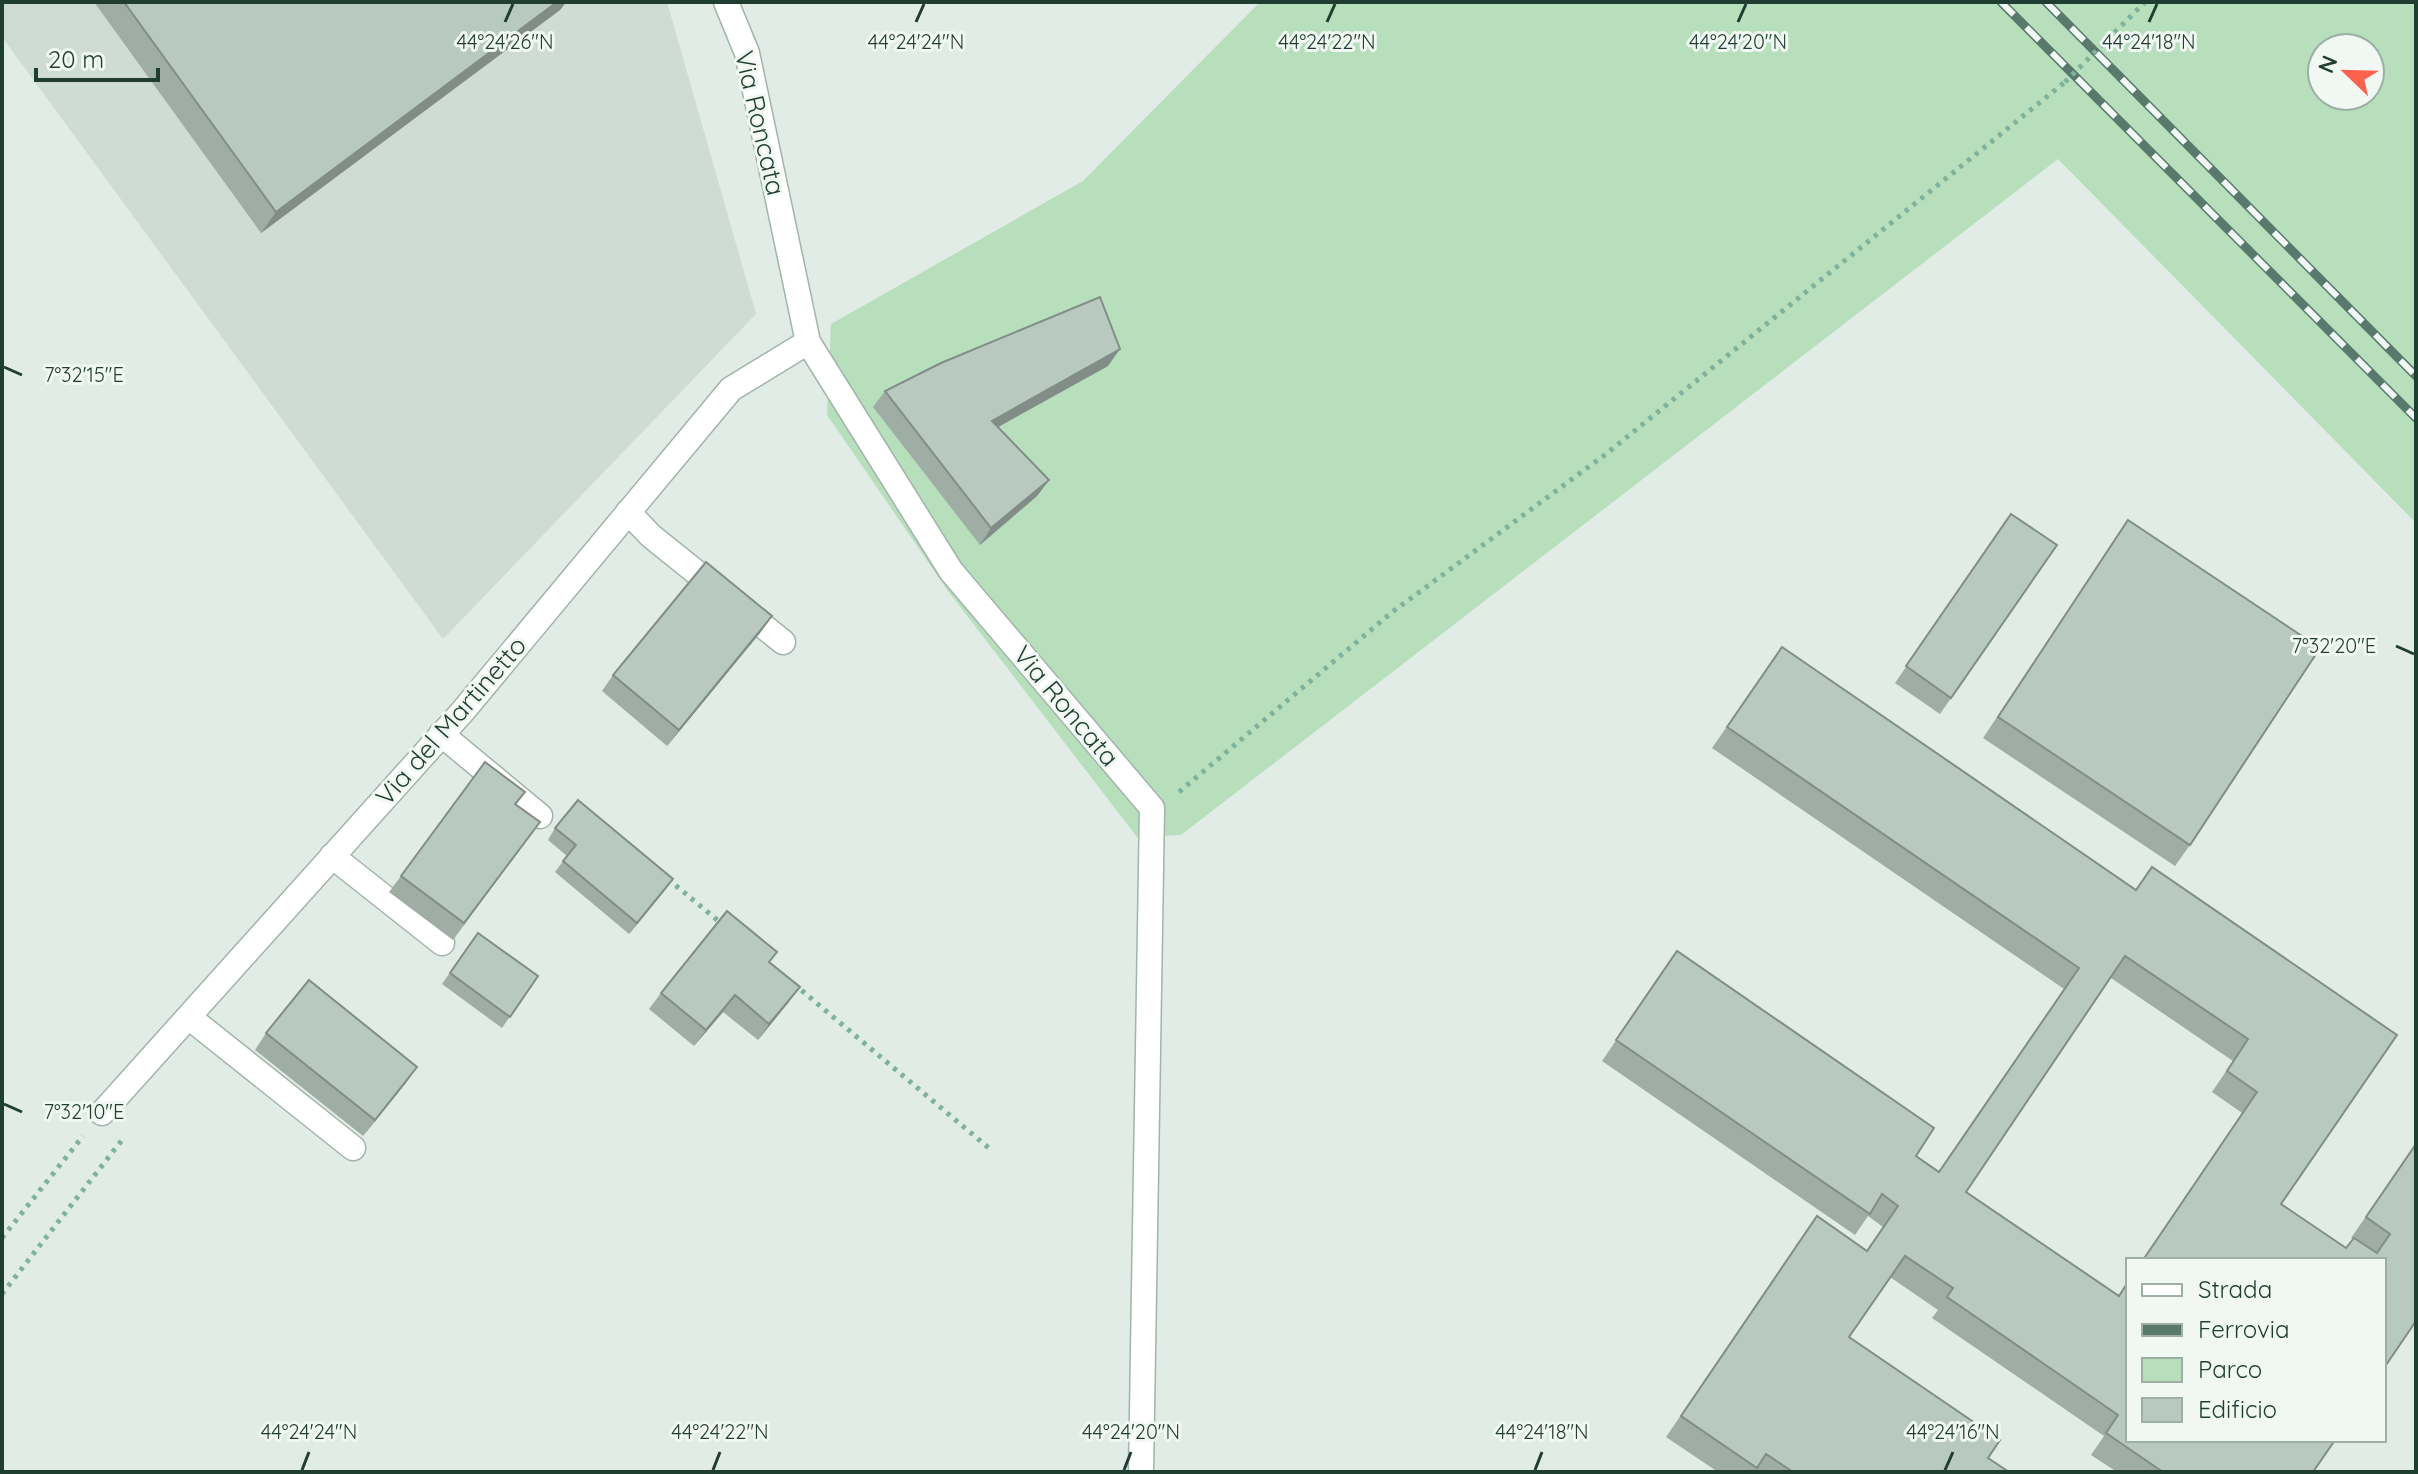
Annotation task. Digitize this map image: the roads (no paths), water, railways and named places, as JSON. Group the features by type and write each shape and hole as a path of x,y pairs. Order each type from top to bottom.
{"street":[{"name":"Via Roncata","path":"726,2 747,53 808,342 951,571 1152,808 1141,1472"},
{"name":"Via del Martinetto","path":"102,1113 441,734 731,389 808,342"},
{"path":"628,512 651,536 783,642"},
{"path":"441,734 540,816"},
{"path":"332,856 442,943"},
{"path":"190,1018 353,1148"}],"railway":[{"path":"2001,2 2416,418"},
{"path":"2046,2 2416,376"}]}
